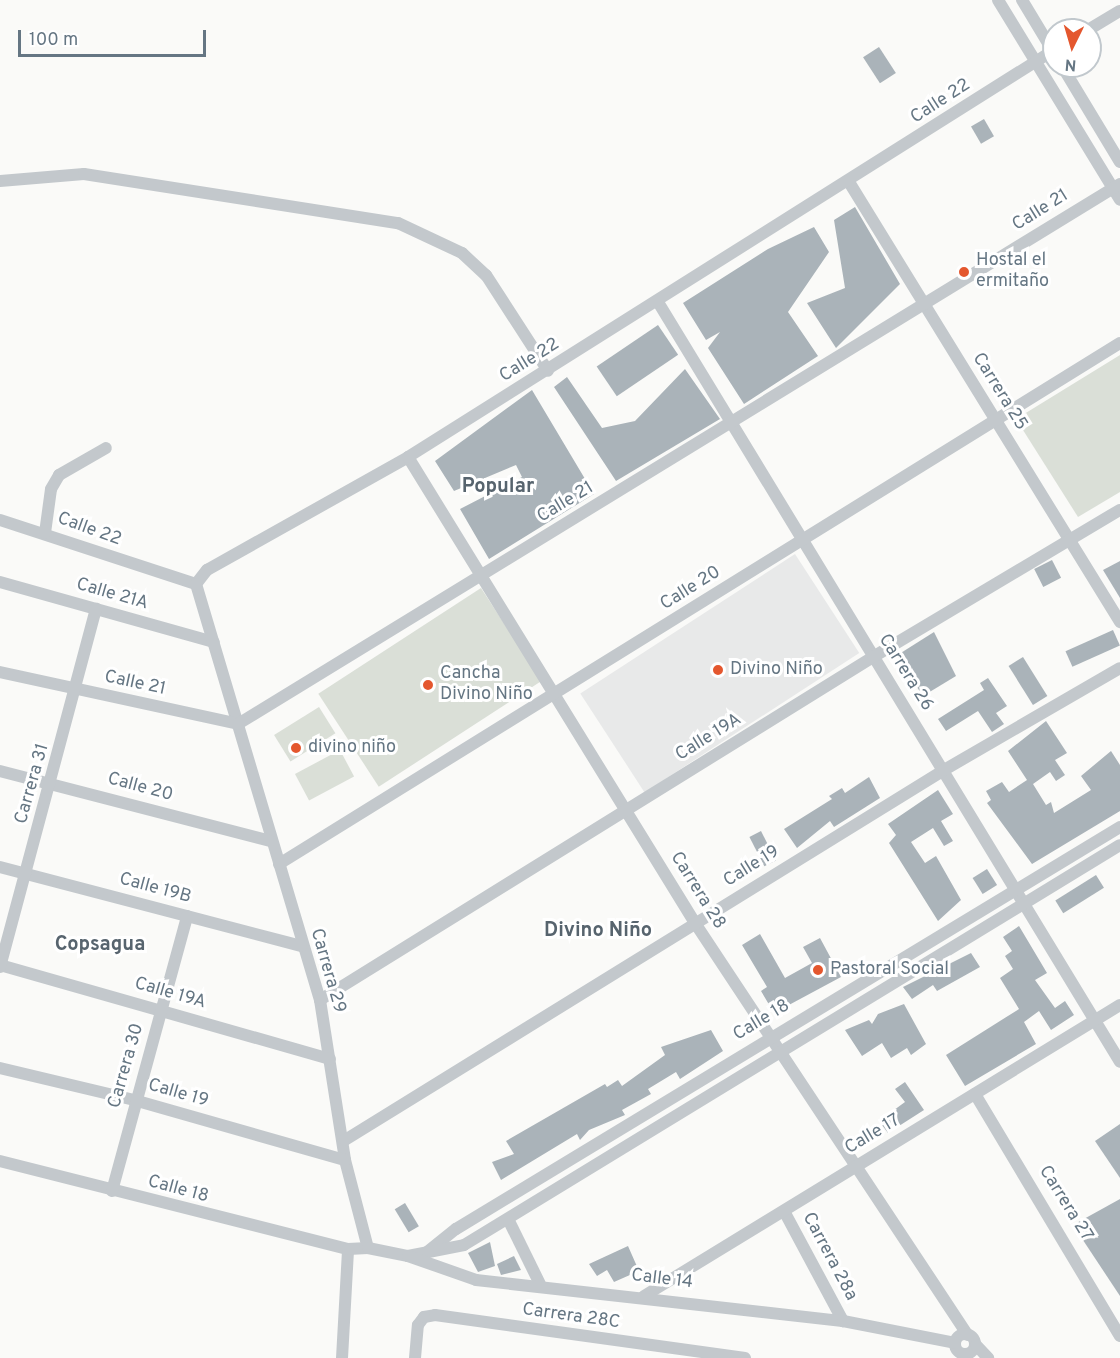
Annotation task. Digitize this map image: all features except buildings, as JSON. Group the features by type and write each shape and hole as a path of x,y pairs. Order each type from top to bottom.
{"street":[{"path":"998,0 1116,186 1120,200"},
{"path":"1022,0 1042,32"},
{"path":"1102,22 1120,11"},
{"name":"Calle 22","path":"0,520 45,532 196,584 207,570 408,457 849,182 1042,58"},
{"path":"1069,78 1120,162"},
{"path":"0,181 84,174 398,223 462,253 486,275 548,371"},
{"name":"Carrera 25","path":"849,182 923,306 1120,622"},
{"name":"Calle 21","path":"0,672 238,724 733,423 1116,186"},
{"name":"Carrera 26","path":"658,302 806,540 873,657 1018,889 1120,1062"},
{"name":"Calle 20","path":"279,864 555,696 1120,343"},
{"path":"45,532 51,489 59,475 106,448"},
{"name":"Carrera 28","path":"408,457 695,923 856,1167 966,1349"},
{"name":"Calle 19A","path":"320,1000 873,657 1120,510"},
{"name":"Calle 21A","path":"0,582 214,642"},
{"name":"Carrera 29","path":"196,584 301,946 320,1000 345,1140 345,1160 368,1248"},
{"name":"Carrera 31","path":"0,966 53,784 78,690 96,609"},
{"name":"Calle 19","path":"345,1140 944,770 1120,668"},
{"name":"Calle 20","path":"0,771 270,841"},
{"name":"Calle 18","path":"426,1253 456,1229 769,1037 1120,827"},
{"name":"Calle 18","path":"408,1256 464,1245 1120,845"},
{"name":"Calle 19B","path":"0,867 301,946"},
{"name":"Carrera 30","path":"112,1191 134,1100 162,1010 187,916"},
{"name":"Calle 19A","path":"0,966 330,1059"},
{"name":"Calle 17","path":"644,1296 1120,1005"},
{"name":"Calle 19","path":"0,1068 134,1100 345,1160"},
{"name":"Carrera 27","path":"975,1094 1076,1256 1120,1336"},
{"name":"Calle 18","path":"0,1161 348,1249"},
{"name":"Carrera 28a","path":"784,1211 843,1321"},
{"path":"508,1219 540,1284"},
{"path":"342,1358 348,1249 368,1248"},
{"name":"Calle 14","path":"368,1248 408,1256 476,1280 540,1284 843,1321 966,1349"},
{"name":"Carrera 28C","path":"416,1358 418,1324 424,1317 665,1353 745,1358"},
{"path":"966,1349 988,1358"}],"shaded area":[{"path":"1120,355 1120,492 1078,517 1016,419"},
{"name":"Divino Niño","path":"795,554 859,653 645,792 580,693"},
{"name":"Cancha Divino Niño","path":"481,588 541,681 379,787 318,694"},
{"name":"divino niño","path":"319,707 335,733 290,761 274,735"},
{"name":"divino niño","path":"340,750 354,776 309,800 295,774"}],"place":[{"name":"Hostal el ermitaño","path":"964,272"},
{"name":"Divino Niño","path":"718,670"},
{"name":"Cancha Divino Niño","path":"428,685"},
{"name":"divino niño","path":"296,748"},
{"name":"Pastoral Social","path":"818,970"}],"district":[{"name":"Popular","path":"498,487"},
{"name":"Divino Niño","path":"598,931"},
{"name":"Copsagua","path":"100,945"}]}
